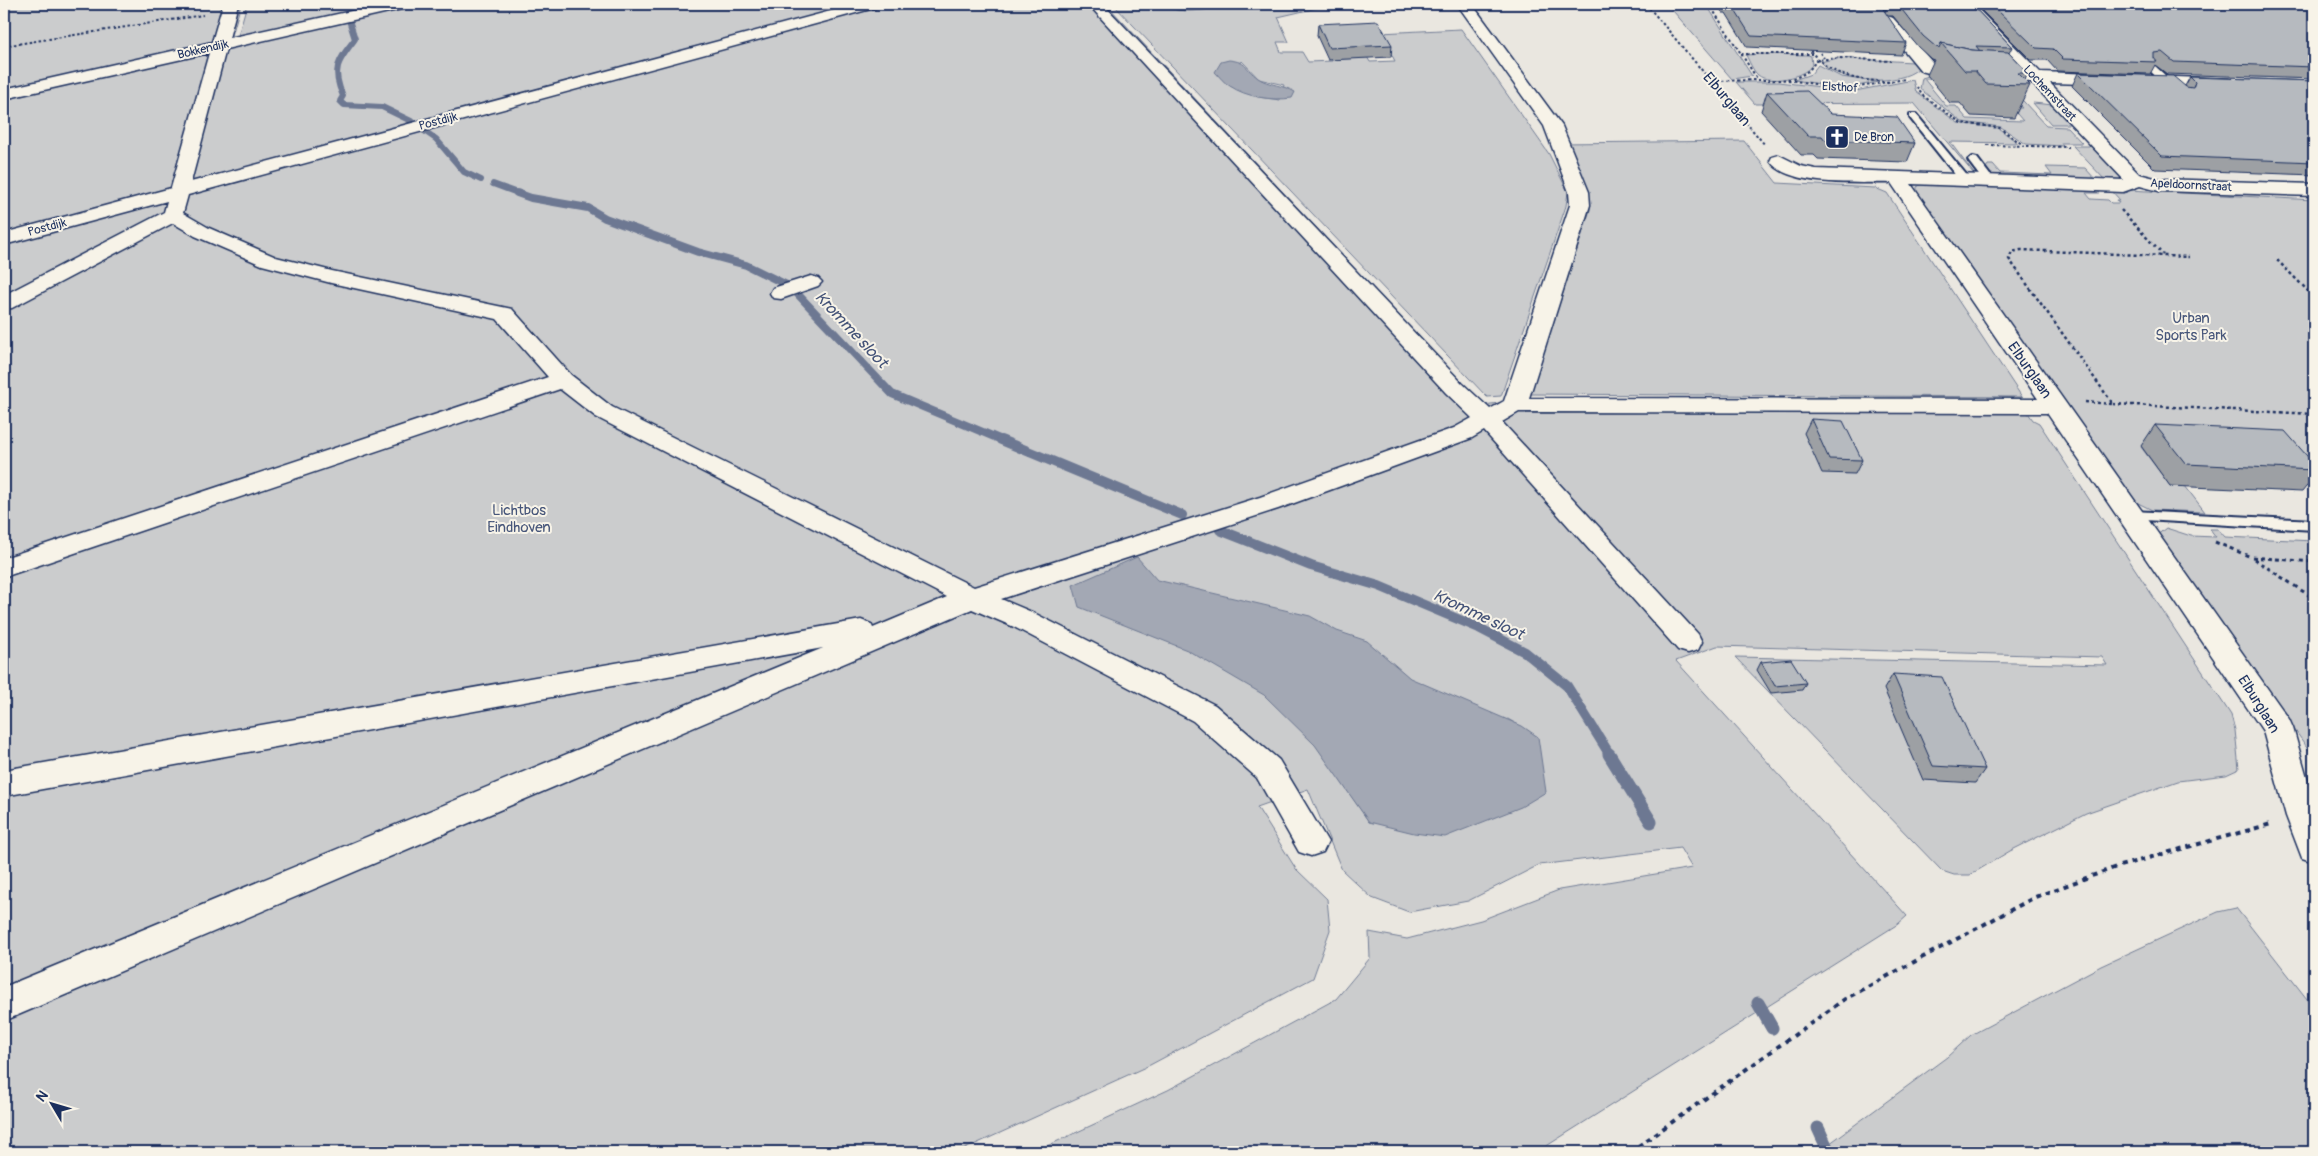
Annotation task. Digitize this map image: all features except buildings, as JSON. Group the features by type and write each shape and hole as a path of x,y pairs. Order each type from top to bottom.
{"street":[{"name":"Bokkendijk","path":"4,94 402,4"},
{"name":"Postdijk","path":"4,239 873,4"},
{"path":"1095,4 1454,388 1487,419 1526,465 1688,642"},
{"path":"1464,4 1553,126 1579,192 1580,204 1515,405"},
{"name":"Lochemstraat","path":"1966,4 2128,175 2136,180"},
{"path":"173,215 229,8"},
{"path":"1888,21 1922,69 1959,75 2245,84"},
{"path":"1779,161 1795,171 1816,175 1897,178"},
{"name":"Apeldoornstraat","path":"1897,178 2123,186 2131,184 2136,180 2159,185 2314,190"},
{"name":"Elburglaan","path":"1897,178 2278,728 2302,816 2314,848"},
{"path":"4,303 173,215"},
{"path":"173,215 202,232 269,261 331,277 504,314 563,380 604,412 972,598 1024,620 1204,713 1268,769 1311,842"},
{"path":"4,568 563,380"},
{"path":"4,1004 972,598 1270,503 1463,432 1515,405 2052,403"},
{"path":"4,783 914,621"}],"lane":[{"path":"2152,68 2183,96"},
{"path":"1912,116 1965,180"},
{"path":"1973,160 1989,181"},
{"path":"2132,516 2314,524"}],"path":[{"name":"Elburglaan","path":"1646,4 1779,161"},
{"path":"1709,4 1758,80"},
{"path":"4,46 229,8"},
{"name":"Elsthof","path":"1802,40 1816,60 1827,70 1862,80 1892,82"},
{"path":"1761,48 1766,54"},
{"path":"1820,53 1825,58"},
{"path":"1837,53 1840,58"},
{"path":"1742,54 1812,54"},
{"path":"1855,55 1857,59"},
{"path":"1872,56 1875,60"},
{"name":"Elsthof","path":"1816,60 1840,58 1875,60 1922,69"},
{"name":"Elsthof","path":"1788,80 1810,72 1816,60"},
{"name":"Elsthof","path":"1712,81 1788,80 1848,90 1892,82 1922,69"},
{"path":"1922,69 1918,92 1959,122 2000,128 2024,146"},
{"path":"1980,144 2070,148"},
{"path":"2098,185 2163,255"},
{"path":"2113,404 2009,259 2012,252 2021,250 2189,257"},
{"path":"2277,260 2314,296"},
{"path":"2052,403 2113,404 2314,414"},
{"path":"2196,519 2215,542 2234,553 2253,559 2314,562"},
{"path":"2253,559 2313,598"},
{"path":"1630,1152 1845,999 2036,897 2116,867 2302,816"}],"green space":[{"name":"Lichtbos Eindhoven","path":"4,4 241,4 231,39 238,36 247,4 1106,4 1483,405 1532,399 2021,403 2033,420 2039,423 2231,715 2235,730 2239,769 2226,775 2178,781 2086,813 2010,851 1970,875 1954,875 1942,871 1735,657 2107,665 2102,657 1717,646 1676,661 1907,916 1898,924 1537,1152 1034,1152 1168,1090 1336,999 1370,958 1369,932 1407,939 1481,920 1559,890 1692,868 1680,848 1539,865 1468,901 1409,912 1372,898 1342,870 1308,789 1257,807 1296,869 1327,899 1330,930 1313,978 1150,1065 958,1152 4,1152","holes":["1508,719 1538,737 1369,822 1339,778"]},
{"path":"1113,4 1161,4 1170,8 1190,11 1241,4 1334,4 1278,17 1289,42 1277,42 1281,52 1302,52 1308,62 1332,61 1329,51 1363,50 1370,62 1395,61 1380,33 1461,29 1549,154 1568,192 1566,206 1501,396 1487,397","holes":["1242,61 1259,79 1284,85 1280,100 1258,97 1230,86"]},
{"path":"1667,4 1706,4 1752,76 1732,79"},
{"path":"1746,55 1808,55 1811,56 1812,65 1795,76 1778,79 1763,78 1754,71"},
{"path":"1838,58 1913,62 1919,68 1910,74 1898,78 1869,80 1840,74 1820,62"},
{"path":"1818,65 1841,77 1878,82 1847,88 1794,80 1811,74"},
{"path":"1935,74 1956,80 1924,79 1946,106 1956,106 1967,119 2023,121 2012,108 2022,108 1997,81 1969,80 1966,76 2003,79 2046,126 2067,127 2082,143 2061,143 2063,146 2026,144 2001,127 1962,122 1920,89 1922,78"},
{"path":"1913,80 1916,92 1958,123 1998,128 2018,143 1950,142 1974,174 1914,103 1755,104 1736,82 1778,82 1855,91"},
{"path":"2033,103 2053,105 2071,124 2051,124"},
{"path":"1744,141 1777,183 1875,188 1887,193 2022,397 1530,394 1590,210 1585,183 1561,143"},
{"path":"2073,146 2092,146 2121,178 2116,182 2106,181"},
{"path":"1988,165 1993,165 2000,173 2052,175 2046,167 2085,168 2097,181 1999,178 1991,175 1986,168"},
{"name":"Urban Sports Park","path":"1922,184 2096,189 2100,193 2086,193 2091,199 2108,200 2111,203 2119,203 2117,200 2120,200 2110,189 2314,200 2314,458 2141,447 2170,486 2185,486 2205,512 2152,510 2132,500 1917,192 1917,187"},
{"path":"2166,528 2191,536 2216,537 2210,529 2218,529 2225,537 2314,541 2314,757 2156,536"},
{"path":"2236,908 2314,1008 2314,1152 1818,1152 1947,1057 1971,1035 2101,966 2218,912"}],"shaded area":[{"path":"1161,4 1238,4 1189,11 1169,8"},
{"path":"1229,60 1240,62 1262,80 1295,92 1292,98 1260,97 1236,90 1224,82 1215,72 1221,62"},
{"path":"1137,557 1157,580 1310,616 1337,631 1367,641 1410,678 1522,726 1538,737 1546,792 1521,807 1445,837 1414,833 1369,822 1315,745 1264,695 1187,650 1079,607 1073,585"}],"waterway":[{"name":"Kromme sloot","path":"353,4 355,9"},
{"name":"Kromme sloot","path":"349,20 355,39 344,53 338,66 337,79 343,96 340,101 344,105 382,107 411,121"},
{"name":"Kromme sloot","path":"420,128 436,139 464,172 481,180"},
{"name":"Kromme sloot","path":"493,184 520,194"},
{"name":"Kromme sloot","path":"517,193 531,198 588,208 605,218 698,252 746,265 791,287 892,394 1004,441"},
{"name":"Kromme sloot","path":"1001,440 1182,515"},
{"name":"Kromme sloot","path":"1220,530 1311,566 1379,586 1479,628 1525,652 1567,686 1610,755"},
{"name":"Kromme sloot","path":"1609,754 1651,822"},
{"name":"Kromme sloot","path":"1758,1003 1772,1028"},
{"path":"1818,1128 1829,1152"}],"place":[{"name":"De Bron","path":"1837,137"}]}
